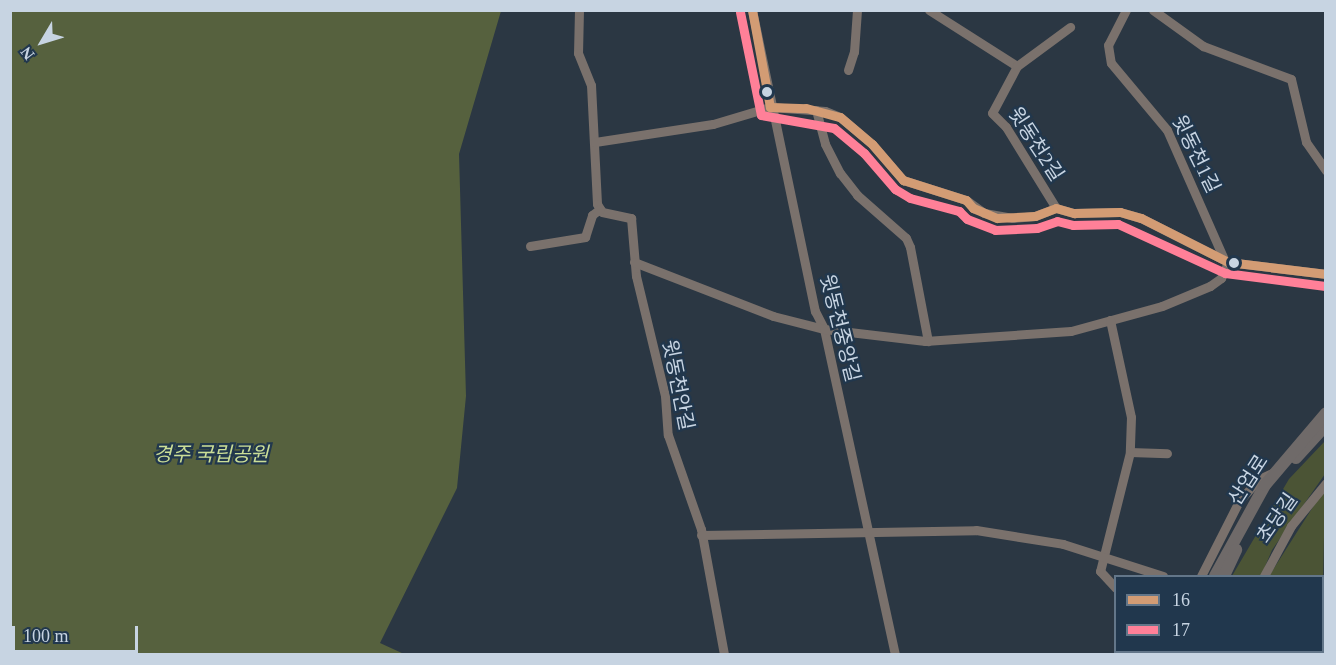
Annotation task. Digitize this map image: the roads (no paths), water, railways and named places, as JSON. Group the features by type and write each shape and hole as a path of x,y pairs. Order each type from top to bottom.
{"street":[{"path":"530,246 585,237 592,215 600,209 591,85 578,53 579,10"},
{"name":"윗동천중앙길","path":"752,10 770,107 815,311 824,329 895,654"},
{"path":"848,70 854,52 857,10"},
{"path":"929,10 1017,66"},
{"name":"윗동천1길","path":"1126,10 1108,45 1111,63 1167,130 1226,260"},
{"path":"1153,10 1203,46 1291,79 1306,142 1326,171"},
{"name":"윗동천2길","path":"1056,208 1005,127 992,113 1017,66 1070,27"},
{"path":"595,142 713,124 770,107 816,110 840,117 872,144 903,180 915,187 966,200 973,208 997,218 1035,216 1056,208 1074,213 1120,212 1141,218 1226,260 1326,274"},
{"path":"816,110 825,144 840,173 857,195 906,238 910,247 928,340"},
{"name":"윗동천안길","path":"600,209 631,218 634,262 665,396 668,435 701,535 724,654"},
{"path":"634,262 724,300 824,329 928,340 1071,331 1161,306 1210,286 1221,278 1226,260"},
{"path":"1110,320 1129,402 1130,452 1100,571 1114,586"},
{"name":"산업로","path":"1216,575 1276,471 1326,413"},
{"name":"산업로","path":"1225,575 1275,485 1326,425"},
{"path":"1130,452 1167,453"},
{"path":"1202,575 1239,501 1259,479 1276,471"},
{"name":"초당길","path":"1265,575 1291,526 1326,483"},
{"path":"701,535 943,528 1013,533 1104,556 1160,575"}],"park label":[{"name":"경주 국립공원","path":"211,454"}]}
